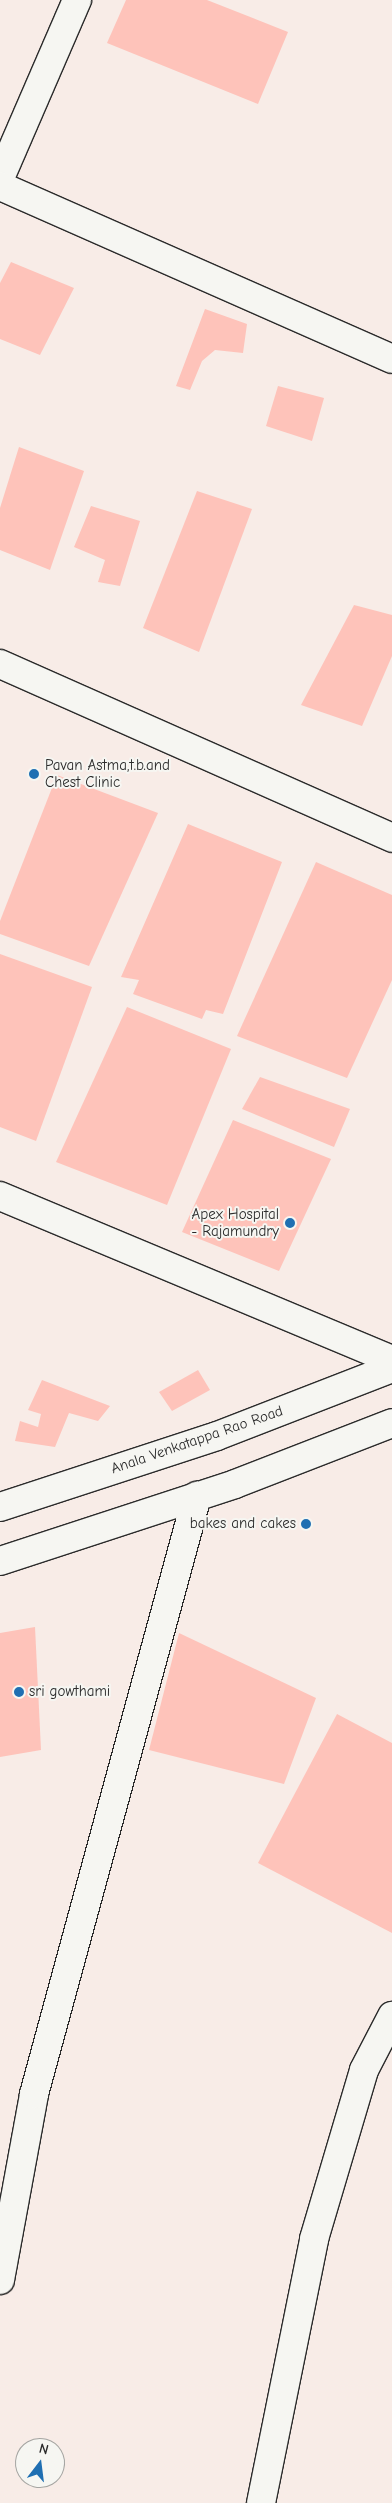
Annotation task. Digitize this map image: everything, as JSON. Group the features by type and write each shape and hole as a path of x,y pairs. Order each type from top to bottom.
{"street":[{"path":"0,178 77,0"},
{"path":"0,186 392,359"},
{"path":"0,664 392,838"},
{"path":"0,1196 392,1360"},
{"name":"Anala Venkatappa Rao Road","path":"0,1507 217,1436 392,1368"},
{"path":"0,1561 197,1496 392,1423"},
{"path":"0,2280 34,2094 197,1496"},
{"path":"261,2503 314,2239 364,2070 392,2016"}],"building":[{"path":"126,0 207,0 288,32 258,104 107,43"},
{"path":"11,262 74,288 40,355 0,339 0,283"},
{"path":"205,309 247,324 243,353 215,350 202,361 190,390 176,386"},
{"path":"278,386 324,398 312,441 266,426"},
{"path":"19,447 84,471 50,570 0,550 0,508"},
{"path":"197,491 252,509 199,652 143,628"},
{"path":"91,506 140,521 120,586 98,582 105,560 74,547"},
{"path":"354,605 392,615 392,656 362,726 301,705"},
{"path":"57,775 158,813 89,966 0,934 0,921"},
{"path":"188,824 282,862 223,1014 206,1010 202,1019 133,994 139,980 121,977"},
{"path":"316,862 392,895 392,980 347,1078 237,1036"},
{"path":"0,954 92,987 36,1141 0,1127"},
{"path":"127,1007 231,1049 167,1205 56,1162"},
{"path":"260,1077 350,1109 334,1147 242,1109"},
{"path":"233,1120 331,1159 279,1271 182,1232"},
{"path":"198,1370 210,1390 172,1411 159,1392"},
{"path":"42,1380 110,1406 98,1421 69,1413 55,1447 15,1441 20,1421 38,1427 41,1414 28,1410"},
{"name":"sri gowthami","path":"35,1627 41,1750 0,1757 0,1633"},
{"path":"179,1633 316,1698 284,1784 149,1750"},
{"path":"337,1714 392,1743 392,1933 258,1863"}],"place":[{"name":"Pavan Astma,t.b.and Chest Clinic","path":"34,774"},
{"name":"Apex Hospital - Rajamundry","path":"290,1223"},
{"name":"bakes and cakes","path":"306,1524"},
{"name":"sri gowthami","path":"19,1692"}]}
